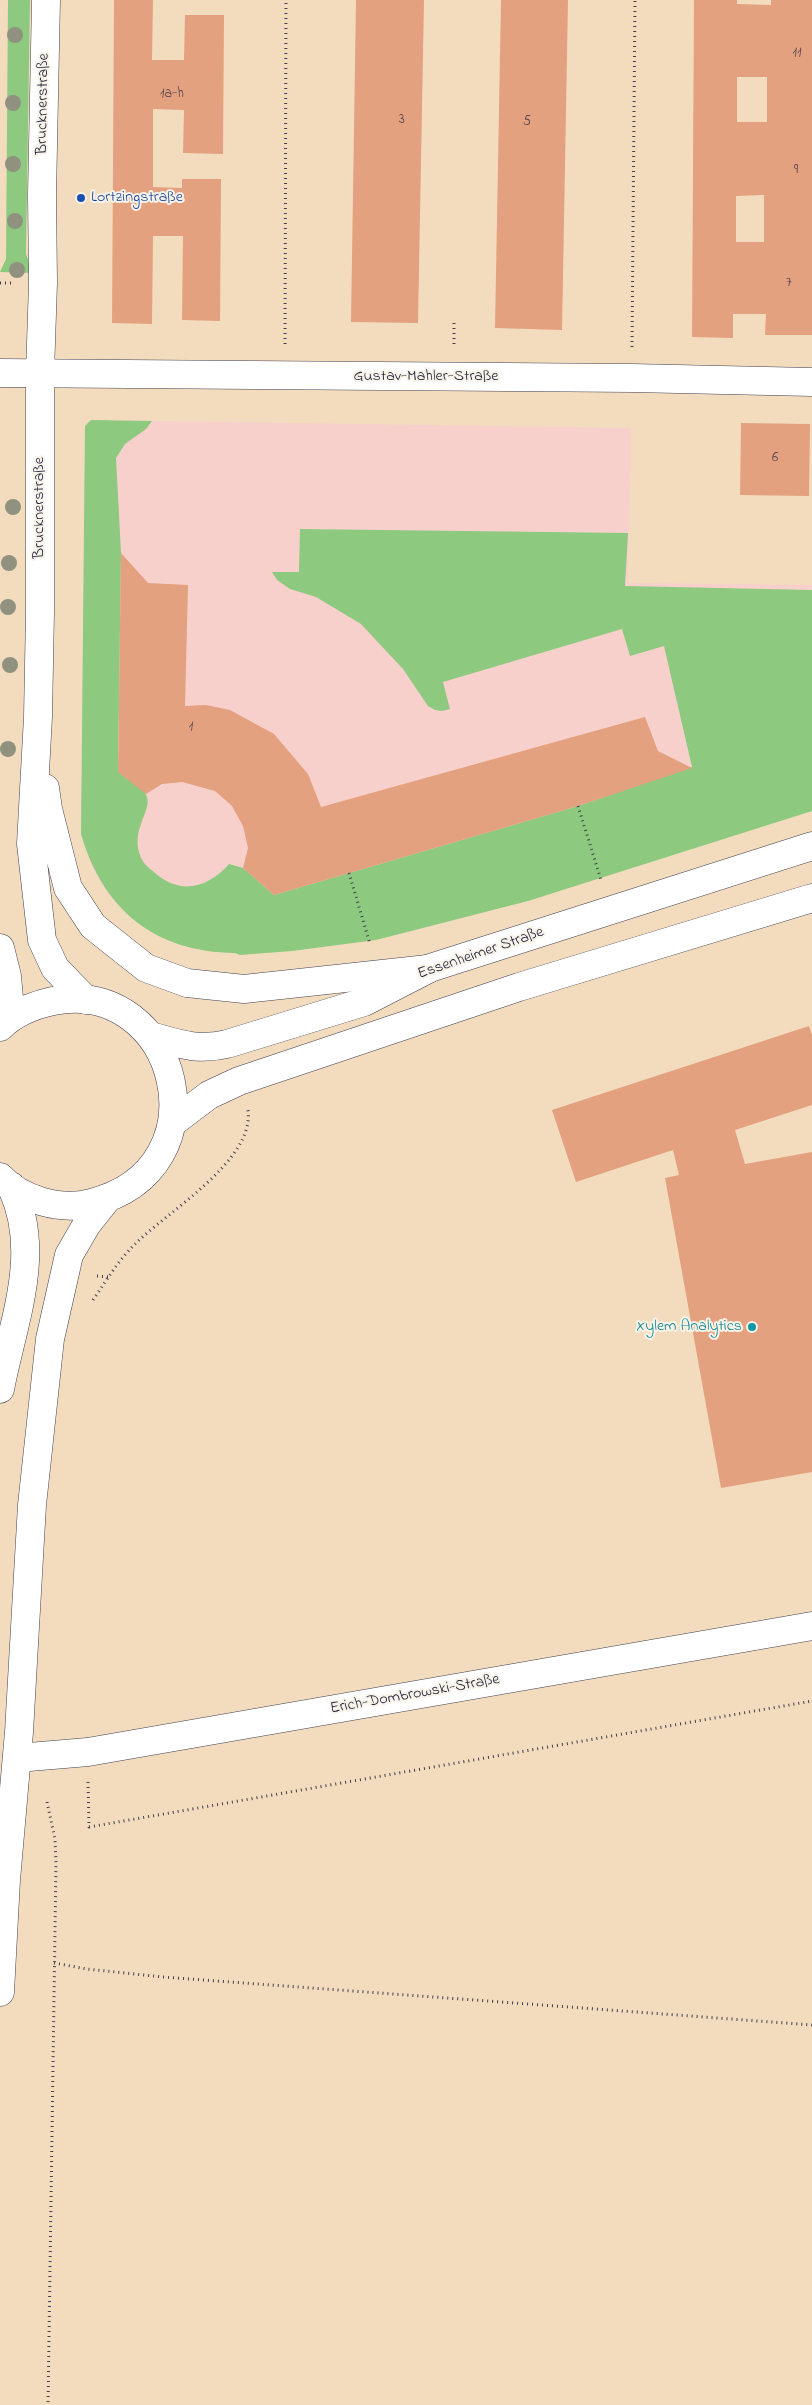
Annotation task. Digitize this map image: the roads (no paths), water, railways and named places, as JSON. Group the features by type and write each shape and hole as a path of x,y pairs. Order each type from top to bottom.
{"street":[{"name":"Brucknerstraße","path":"46,0 42,195 43,283 40,373 38,717 31,844 42,940 55,968 86,1000"},
{"path":"0,373 40,373"},
{"name":"Gustav-Mahler-Straße","path":"40,373 285,377 632,378 812,382"},
{"path":"38,717 48,809 68,888 93,926 146,968 187,983 244,989 430,968"},
{"name":"Essenheimer Straße","path":"151,1036 185,1046 208,1049 227,1044 364,1002 430,968 812,846"},
{"path":"172,1123 209,1095 239,1081 519,987 812,898"},
{"path":"0,948 7,976 9,998 1,1026"},
{"path":"1,1026 20,1012 42,1003 64,999 86,1000 111,1007 132,1019 151,1036 163,1056 171,1077 174,1100 172,1123 164,1148 150,1170 130,1187 107,1199 82,1205 57,1205 33,1198 3,1181"},
{"path":"1,1371 17,1313 26,1246 22,1213 3,1181"},
{"path":"0,1992 32,1505 50,1339 69,1255 87,1224 107,1199"},
{"name":"Erich-Dombrowski-Straße","path":"16,1758 88,1752 812,1626"}],"place":[{"name":"Lortzingstraße","path":"81,198"},
{"name":"Xylem Analytics","path":"752,1327"}]}
